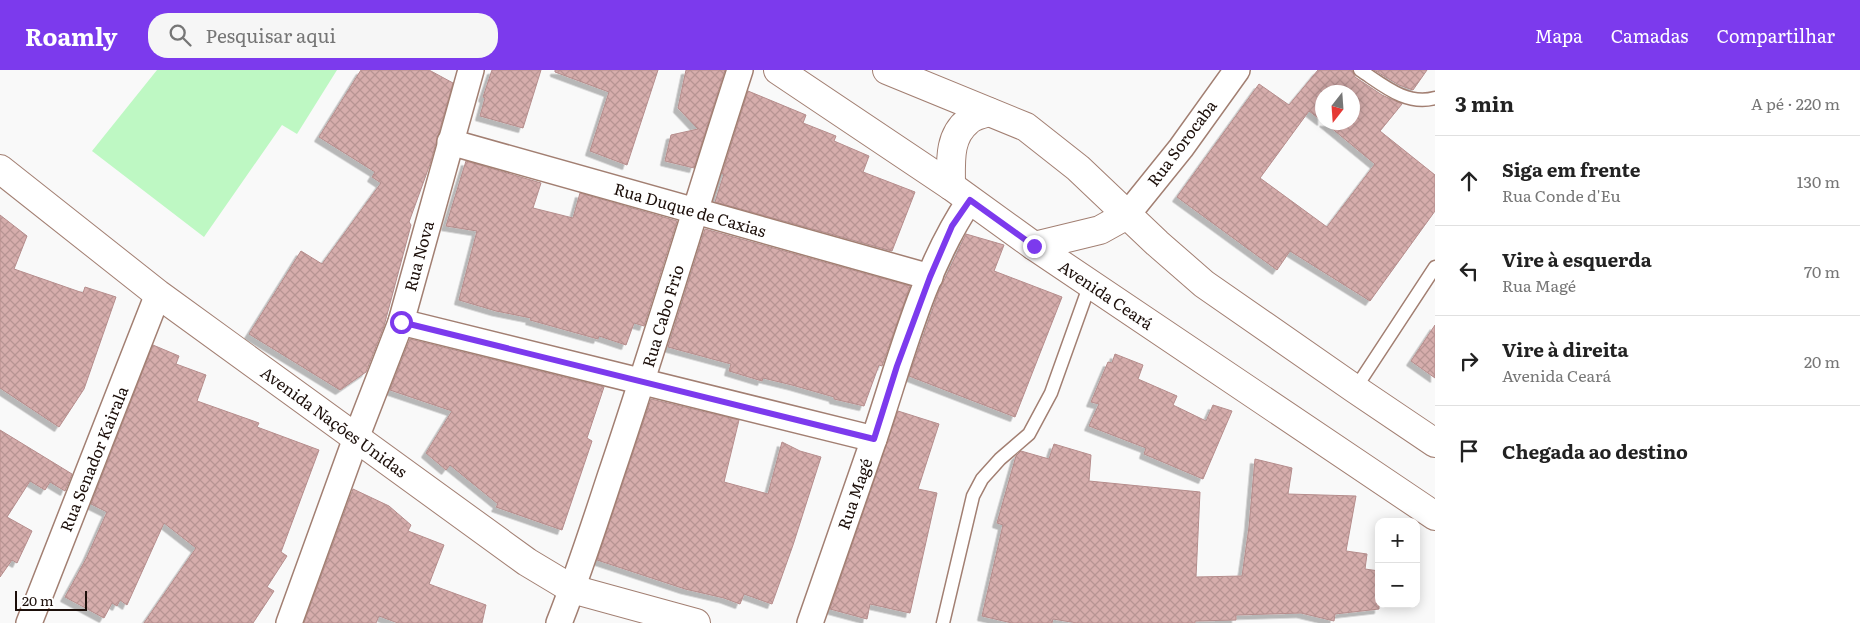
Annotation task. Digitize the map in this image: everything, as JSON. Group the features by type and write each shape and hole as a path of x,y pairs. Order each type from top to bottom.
{"main road":[{"name":"Avenida Ceará","path":"778,70 961,193 1034,246 1435,516"},
{"path":"887,70 1026,127 1078,168 1204,284 1435,443"},
{"path":"961,193 951,155 957,131 969,120 989,112"},
{"name":"Avenida Nações Unidas","path":"0,169 158,294 527,562 572,589 696,623"},
{"path":"1034,246 1100,230 1127,215"}],"street":[{"name":"Rua Nova","path":"290,623 356,438 401,322 471,70"},
{"name":"Rua Cabo Frio","path":"559,623 642,383 740,70"},
{"name":"Rua Sorocaba","path":"1127,215 1181,148 1237,70"},
{"name":"Rua Duque de Caxias","path":"450,142 930,277"},
{"name":"Rua Magé","path":"810,623 874,439 897,366 930,277 952,226 961,193"},
{"name":"Rua Senador Kairala","path":"29,623 158,294"},
{"path":"401,322 874,439"}],"lane":[{"path":"1360,70 1392,92 1412,100 1435,98"},
{"path":"1355,389 1435,267"},
{"path":"942,623 973,496 982,479 1000,459 1029,434 1051,393 1090,284"}],"green space":[{"path":"157,70 337,70 297,134 282,125 204,237 92,151"}],"building":[{"path":"361,70 429,70 453,83 430,164 409,222 411,225 384,326 366,372 340,390 249,334 301,251 322,264 381,183 372,177 375,172 319,137"},
{"path":"492,70 541,70 523,128 480,116 485,98 483,97"},
{"path":"555,70 658,70 627,165 590,151 609,92 555,72"},
{"path":"686,70 725,70 694,168 665,161 671,135 698,129 678,108"},
{"path":"1318,70 1352,70 1355,77 1382,95 1402,104 1380,131 1435,175 1435,211 1370,301 1290,251 1277,270 1177,197 1259,84 1289,105","holes":["1315,85 1360,85 1360,130 1334,130 1375,164 1327,227 1260,178 1309,111 1315,116"]},
{"path":"1374,70 1427,70 1413,90 1399,85"},
{"path":"748,91 806,115 803,123 836,136 834,141 869,156 863,172 915,192 892,251 715,202"},
{"path":"466,161 541,183 533,208 573,218 580,193 677,221 644,326 634,323 626,345 599,336 598,339 530,320 531,318 496,311 459,300 477,231 446,226"},
{"path":"0,215 27,236 14,269 83,293 85,287 116,297 84,389 59,427 0,388"},
{"path":"705,229 910,286 882,366 879,365 864,406 834,399 834,397 792,385 763,378 762,381 729,371 731,364 668,347"},
{"path":"966,234 1004,245 994,271 1062,297 1015,417 909,376 939,291"},
{"path":"1435,325 1435,378 1411,361"},
{"path":"410,339 604,387 587,438 592,441 562,530 496,507 498,504 450,465 446,470 426,453 452,411 390,390"},
{"path":"153,345 179,356 176,364 206,375 197,401 259,423 257,427 319,450 281,552 287,556 267,587 274,591 253,623 144,623 196,548 164,523 127,605 120,600 117,606 112,603 104,618 65,597 87,557 107,512 91,504"},
{"path":"1115,354 1143,365 1138,379 1177,396 1173,405 1206,421 1213,405 1232,411 1203,479 1144,454 1146,448 1089,426 1099,404 1091,402 1108,362 1112,363"},
{"path":"651,399 739,420 724,482 768,494 782,442 800,451 821,457 772,604 744,594 740,604 724,598 685,589 597,560"},
{"path":"898,411 939,424 918,489 937,493 910,613 870,604 867,619 830,609"},
{"path":"0,430 72,474 65,491 50,482 45,490 30,481 7,517 32,531 17,563 12,560 0,577"},
{"path":"1054,444 1091,455 1089,481 1200,492 1196,577 1242,576 1249,527 1255,459 1292,468 1288,494 1356,496 1346,551 1367,554 1365,569 1375,570 1375,608 1379,609 1335,614 1334,621 1301,613 1236,615 1236,620 1195,621 1195,623 1077,623 1053,619 1052,623 1012,623 982,616 1003,525 997,523 1016,456 1021,451 1049,459"},
{"path":"353,489 389,506 411,525 408,531 444,545 429,584 486,605 482,623 398,623 379,616 376,623 304,623"}],"route":[{"path":"401,322 874,439 897,366 930,277 952,226 970,200 1034,246"}]}
